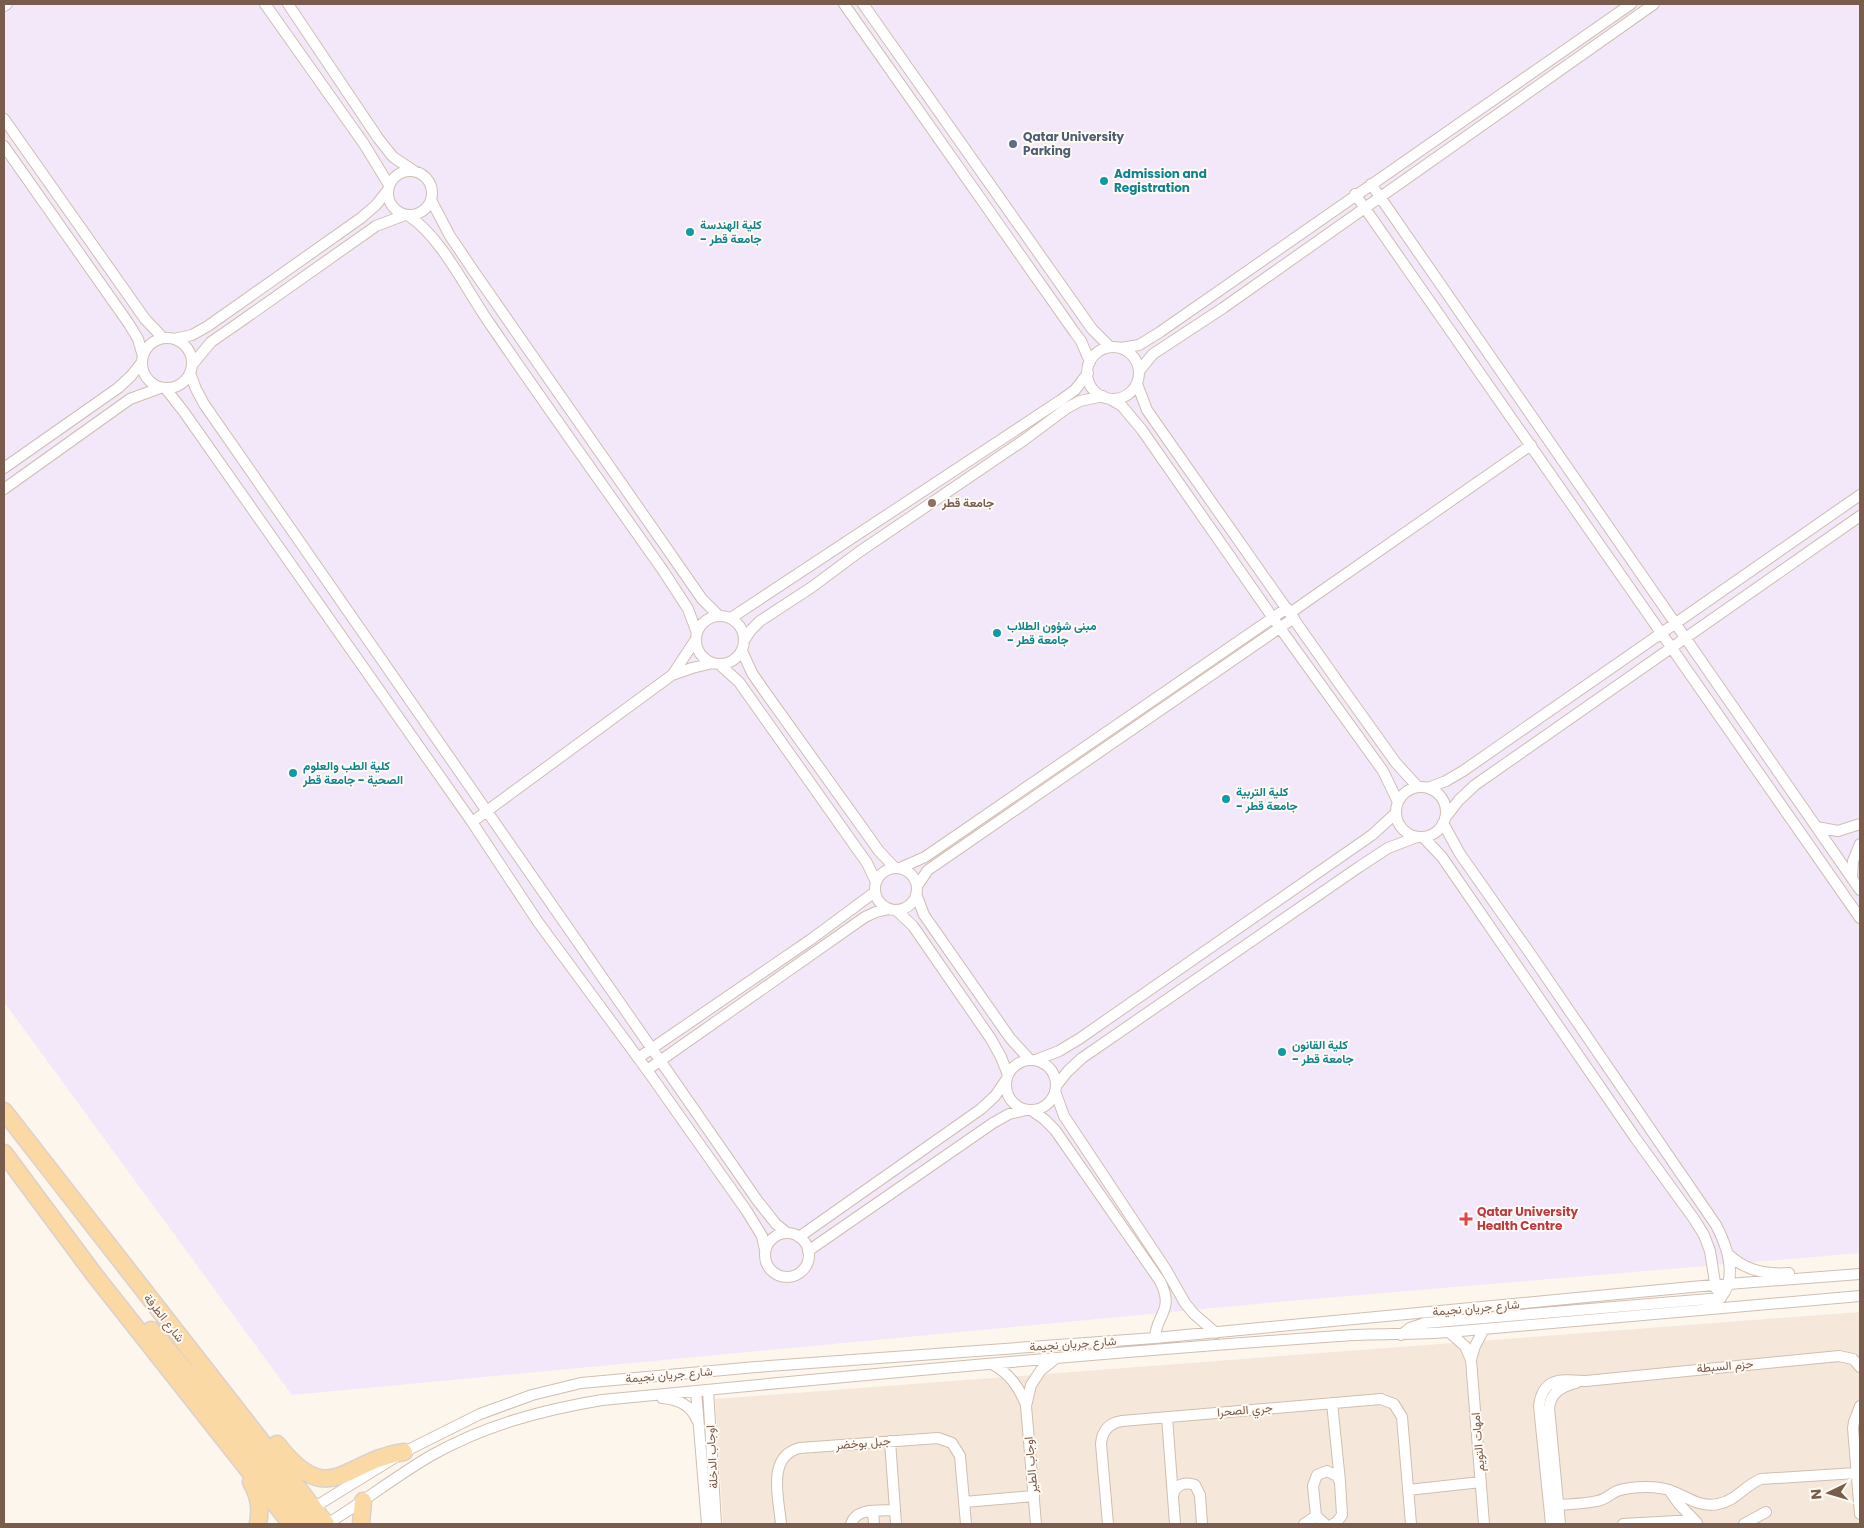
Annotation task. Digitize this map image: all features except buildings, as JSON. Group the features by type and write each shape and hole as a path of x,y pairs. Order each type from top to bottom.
{"main road":[{"name":"شارع الطرفة","path":"4,1112 326,1524"},
{"path":"4,1153 94,1273 290,1524"},
{"path":"94,1273 113,1285 238,1434 302,1516 318,1524"},
{"path":"242,1416 259,1424 271,1435 296,1466 319,1478 344,1475 375,1459 404,1452"},
{"path":"249,1470 251,1482 258,1495 258,1524"},
{"path":"362,1501 362,1524"}],"street":[{"path":"265,4 364,144 388,187 390,204 396,211 407,216 429,232 487,320 688,609 697,636 699,651 703,656 739,682 867,863 881,904 893,909 913,926 991,1039 1001,1057 1007,1078 1009,1097 1016,1105 1044,1119 1055,1130 1109,1206 1163,1287 1166,1301 1165,1311 1156,1330 1155,1338"},
{"path":"4,489 130,399 182,384 204,349 211,342 376,226 423,212 431,200 432,189 428,180 393,157 378,138 288,4"},
{"path":"844,4 1075,333 1086,351 1092,387 1106,398 1122,406 1130,414 1383,772 1397,808 1399,824 1407,832 1420,837 1438,852 1704,1235 1712,1260 1714,1285 1722,1298 1737,1307"},
{"path":"863,4 1087,323 1110,348"},
{"path":"731,618 1073,392 1098,352 1110,348 1139,345 1631,4"},
{"path":"472,822 672,675 692,668 733,661 742,651 750,630 760,622 812,588 859,552 1080,401 1126,396 1136,384 1139,371 1153,354 1654,4"},
{"path":"4,119 145,319 163,338"},
{"path":"4,146 129,324 138,340 146,378 163,388 184,412 472,822 538,922 647,1070 746,1210 762,1236 768,1267 774,1273 786,1276 795,1275 804,1267 808,1259 805,1243 799,1237 787,1233 776,1224 762,1206 485,811 204,404 196,389 188,349 174,339"},
{"path":"4,468 118,388 131,376 148,346 163,338 174,339 192,335 216,320 361,218 376,205 397,175 414,171"},
{"path":"1371,184 1860,890"},
{"path":"1355,194 1860,918"},
{"path":"431,200 450,236 631,499 702,599 719,616"},
{"path":"1335,208 1344,222"},
{"path":"1275,251 1284,264"},
{"path":"1443,321 1458,311"},
{"path":"1161,330 1170,343"},
{"path":"1121,348 1133,357 1139,371"},
{"path":"1136,384 1147,410 1396,763 1423,787 1438,793 1444,802 1444,821 1460,854 1716,1225 1728,1255 1729,1284 1722,1298 1704,1310"},
{"path":"1073,392 1080,401"},
{"path":"638,1058 810,940 875,887 881,873 925,857 1273,618 1290,613 1531,446 1540,430"},
{"path":"1531,446 1550,444"},
{"path":"594,472 600,471 607,464"},
{"path":"799,1237 981,1109 995,1096 1015,1065 1059,1051 1079,1039 1372,835 1397,808 1408,790 1446,781 1463,771 1860,495"},
{"path":"618,507 631,499"},
{"path":"808,1251 992,1123 1009,1114 1046,1104 1052,1098 1055,1089 1068,1071 1082,1058 1388,848 1437,831 1459,800 1475,785 1860,516"},
{"path":"647,1070 865,917 876,912 909,905 921,877 928,870 1280,628 1290,613"},
{"path":"672,675 697,636 700,628 708,619 719,616 731,618 741,627 745,639"},
{"path":"742,651 752,673 879,851 898,868 913,876 924,915 1010,1038 1033,1060 1046,1064 1052,1072 1055,1089 1064,1116 1166,1268 1185,1302 1194,1314 1216,1332"},
{"path":"371,679 384,678 389,671"},
{"path":"1172,688 1178,698"},
{"path":"1097,739 1104,749"},
{"path":"1775,796 1788,786"},
{"path":"1816,827 1838,831 1860,824"},
{"path":"1852,878 1853,861 1860,844"},
{"path":"1477,907 1490,897"},
{"path":"810,940 818,950"},
{"path":"738,989 747,1000"},
{"path":"1636,1139 1649,1130"},
{"path":"1092,1182 1103,1174"},
{"path":"1109,1206 1120,1198"},
{"path":"765,1250 773,1238 787,1233"},
{"path":"1728,1255 1742,1265 1769,1273 1826,1270 1841,1276"},
{"name":"شارع جريان نجيمة","path":"313,1508 404,1452 473,1417 544,1392 589,1382 756,1367 1155,1338 1714,1285 1860,1274"},
{"name":"شارع جريان نجيمة","path":"326,1524 414,1466 470,1436 528,1415 602,1400 992,1364 1345,1335 1401,1335 1450,1332 1860,1296"},
{"path":"1401,1335 1415,1326 1425,1323 1722,1298"},
{"name":"امهات التويم","path":"1471,1360 1475,1346 1484,1329"},
{"name":"امهات التويم","path":"1450,1332 1465,1346 1471,1360 1484,1524"},
{"name":"حزم السبطة","path":"1551,1524 1551,1487 1548,1452 1549,1414 1545,1401 1545,1388 1556,1381 1586,1381 1839,1356 1853,1359 1860,1367"},
{"name":"اوجاب الطير","path":"1026,1406 1031,1384 1041,1370 1054,1359"},
{"name":"اوجاب الطير","path":"992,1364 1012,1379 1021,1393 1026,1406 1036,1524"},
{"name":"اوجاب الدخلة","path":"708,1390 716,1524"},
{"name":"اوجاب الدخلة","path":"696,1391 707,1524"},
{"path":"602,1400 619,1403 662,1398 674,1400 690,1409 699,1424"},
{"name":"جري الصحرا","path":"1108,1524 1101,1444 1104,1432 1110,1425 1118,1422 1167,1417 1381,1399 1390,1402 1398,1408 1402,1417 1411,1524"},
{"path":"1332,1403 1342,1515 1333,1524"},
{"path":"1860,1406 1854,1422 1860,1514"},
{"path":"1167,1417 1171,1466 1170,1481 1175,1524"},
{"name":"جبل بوخضر","path":"781,1524 777,1473 780,1463 786,1455 800,1448 938,1438 952,1443 960,1456 966,1524"},
{"path":"890,1441 896,1524"},
{"path":"1325,1524 1316,1516 1313,1482 1317,1475 1323,1472 1333,1461 1337,1452"},
{"path":"1171,1466 1180,1477 1187,1483 1194,1485 1199,1492 1202,1524"},
{"path":"1323,1472 1334,1473 1340,1482"},
{"path":"1558,1505 1598,1501 1625,1489 1653,1487 1669,1490 1694,1502 1707,1505 1720,1504 1731,1500 1750,1484 1767,1478 1856,1473"},
{"path":"1408,1490 1481,1482"},
{"path":"1173,1496 1177,1486 1187,1483"},
{"name":"حزم السبطة","path":"1551,1487 1558,1505 1560,1524"},
{"path":"1669,1490 1697,1522"},
{"path":"964,1502 1034,1496"},
{"path":"850,1524 856,1515 873,1511 895,1510"},
{"path":"873,1511 874,1524"},
{"path":"1744,1524 1766,1512"},
{"path":"1304,1524 1316,1516"},
{"path":"1623,1524 1697,1522"}],"shaded area":[{"name":"جامعة قطر","path":"4,4 1860,4 1860,1253 1289,1301 292,1395 4,1002"},
{"path":"1860,1312 1860,1524 723,1524 715,1399"}],"place":[{"name":"Qatar University Parking","path":"1013,144"},
{"name":"Admission and Registration","path":"1104,181"},
{"name":"كلية الهندسة - جامعة قطر","path":"690,232"},
{"name":"جامعة قطر","path":"932,503"},
{"name":"مبنى شؤون الطلاب - جامعة قطر","path":"997,633"},
{"name":"كلية الطب والعلوم الصحية - جامعة قطر","path":"293,773"},
{"name":"كلية التربية - جامعة قطر","path":"1226,799"},
{"name":"كلية القانون - جامعة قطر","path":"1282,1052"},
{"name":"Qatar University Health Centre","path":"1466,1219"}]}
